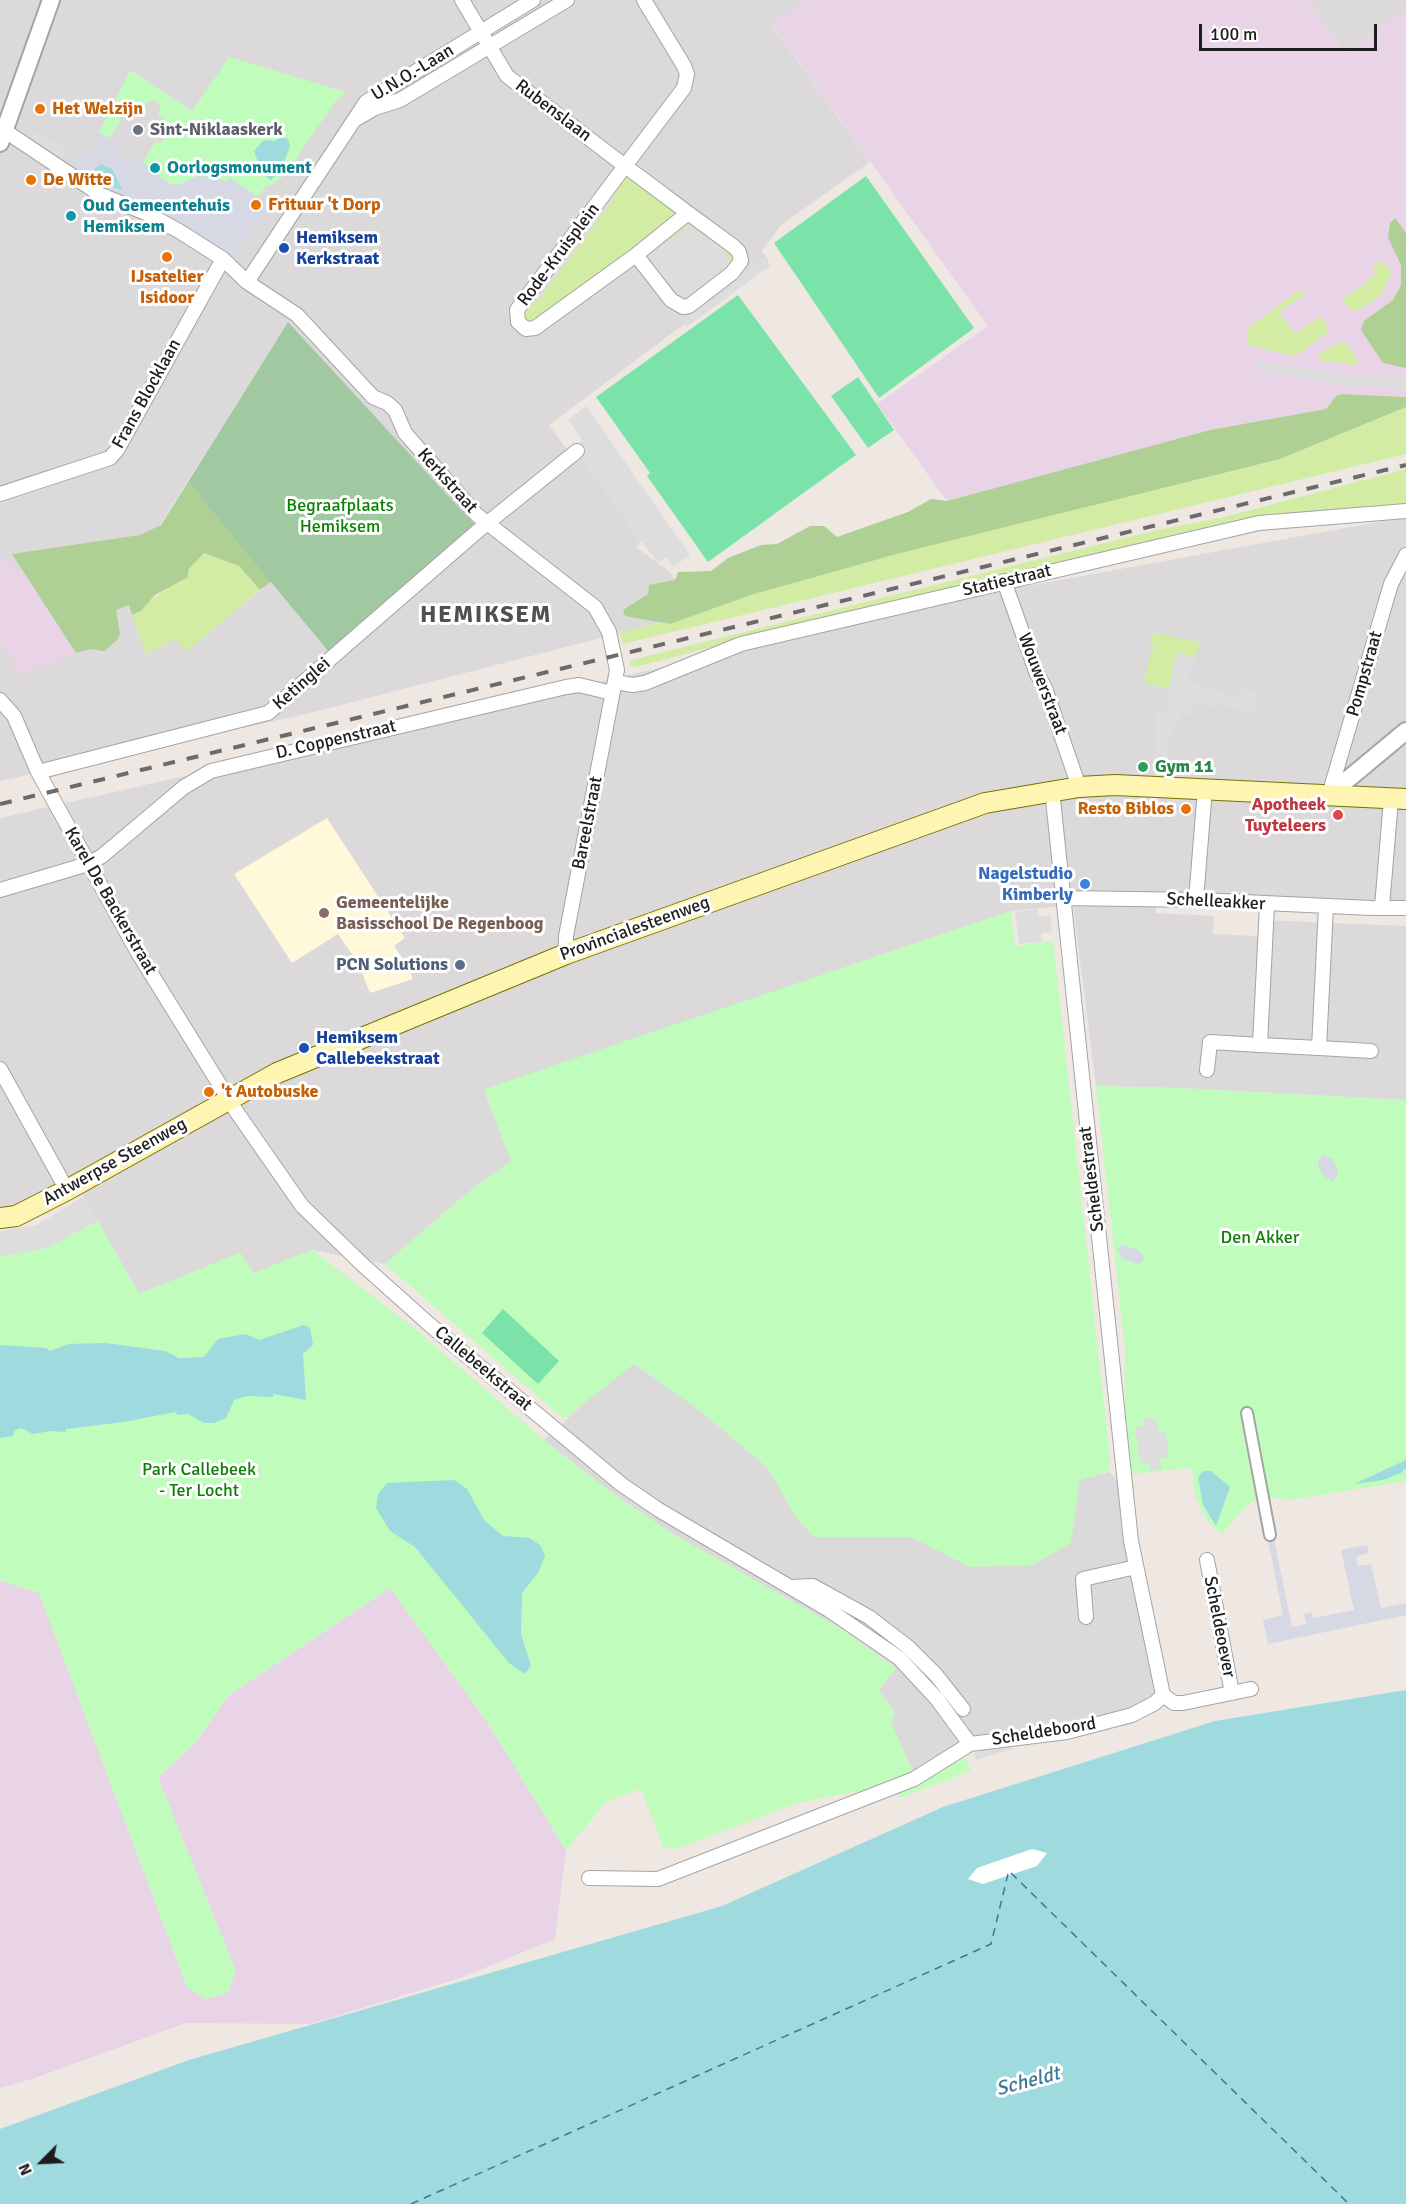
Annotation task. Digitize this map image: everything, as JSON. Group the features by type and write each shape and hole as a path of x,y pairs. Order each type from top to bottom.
{"main road":[{"name":"Provincialesteenweg","path":"228,1098 287,1069 566,954 985,803 1079,787 1205,789 1398,799"},
{"name":"Antwerpse Steenweg","path":"0,1218 16,1216 67,1190 228,1098"}],"street":[{"path":"2,134 51,0"},
{"path":"462,0 491,47"},
{"name":"U.N.O.-Laan","path":"247,282 361,107 375,95 533,0"},
{"name":"U.N.O.-Laan","path":"352,123 375,108 400,100 567,0"},
{"path":"636,255 671,300 683,307 690,306 732,273 741,261 739,252 625,166 684,88 687,74 644,0"},
{"name":"Rubenslaan","path":"491,47 507,76 625,166"},
{"name":"Kerkstraat","path":"2,134 101,195 146,213 224,259 247,282 297,315 373,397 387,403 395,410 405,433 487,524 596,607 604,620 615,650 618,670 614,688"},
{"name":"Rode-Kruisplein","path":"625,166 517,310 518,322 526,329 536,328 636,255 688,213"},
{"name":"Frans Blocklaan","path":"0,494 110,458 117,450 224,259"},
{"name":"Ketinglei","path":"38,772 267,713 487,524 577,452"},
{"name":"Statiestraat","path":"614,688 645,683 741,644 1259,523 1406,511"},
{"name":"Pompstraat","path":"1329,795 1391,584 1406,555"},
{"name":"Wouwerstraat","path":"1004,582 1037,674 1046,688 1079,787"},
{"name":"D. Coppenstraat","path":"0,890 88,864 112,848 184,787 220,768 566,687 579,685 614,688"},
{"name":"Bareelstraat","path":"566,954 566,936 614,688"},
{"name":"Karel De Backerstraat","path":"0,700 14,716 38,772 137,951 228,1098"},
{"path":"1329,795 1406,731"},
{"path":"1196,900 1205,789"},
{"name":"Scheldestraat","path":"1052,790 1136,1567 1163,1695"},
{"path":"1376,908 1398,799"},
{"name":"Schelleakker","path":"1062,898 1196,900 1267,905 1406,908"},
{"path":"1260,1045 1267,905"},
{"path":"1319,1048 1326,906"},
{"path":"1207,1070 1210,1042 1371,1051"},
{"path":"0,1068 67,1190"},
{"name":"Callebeekstraat","path":"228,1098 302,1206 430,1325 621,1484 659,1510 829,1610 899,1659 937,1700 970,1744"},
{"path":"1247,1413 1270,1534"},
{"name":"Scheldeoever","path":"1207,1560 1232,1693"},
{"path":"1086,1617 1083,1578 1136,1567"},
{"name":"Callebeekstraat","path":"788,1587 813,1586 869,1617 908,1647 936,1675 963,1709"},
{"path":"1163,1695 1174,1703 1183,1703 1251,1689"},
{"name":"Scheldeboord","path":"970,1744 1067,1732 1132,1715 1155,1703 1163,1695"},
{"path":"588,1878 658,1880 914,1779 970,1744"}],"shaded area":[{"path":"0,0 809,0 771,24 870,162 781,225 762,251 769,261 549,425 565,447 581,458 641,541 636,547 670,572 689,601 659,623 310,713 0,781","holes":["288,322 329,652 272,581 186,651 176,639 146,654 122,585"]},
{"path":"809,0 1308,0 1345,52 1406,9 1406,397 1337,395 1326,409 1210,430 947,501 877,404 988,326 771,23"},
{"path":"1308,0 1406,0 1406,9 1345,52"},
{"path":"37,130 67,151 62,159 32,137"},
{"path":"99,133 117,145 114,151 130,161 134,156 170,184 183,184 199,175 228,181 230,178 258,197 268,208 232,259 192,231 92,183 67,165 79,153 88,156"},
{"path":"613,191 615,197 538,301 531,301"},
{"path":"690,225 724,249 730,262 728,269 690,297 679,297 651,264 649,254"},
{"path":"765,257 770,266 687,327 682,320"},
{"path":"1256,361 1346,375 1406,378 1406,390 1345,385 1258,371"},
{"path":"586,406 690,555 673,567 666,557 658,562 573,447 582,440 568,420"},
{"path":"1406,517 1406,905 1156,894 1156,913 1214,916 1213,934 1259,936 1261,920 1406,926 1406,1100 1096,1086 1073,905 1011,911 484,1090 511,1161 466,1194 385,1264 312,1250 254,1273 240,1253 139,1294 73,1178 19,1206 0,1209 0,818 994,592"},
{"path":"7,555 13,567 28,575 76,653 20,675 0,642 0,559"},
{"path":"1179,653 1195,658 1188,682 1239,698 1243,688 1260,693 1252,715 1219,704 1217,708 1193,704 1190,715 1181,715 1180,720 1176,720 1169,741 1168,764 1154,764 1155,711 1166,711 1174,662"},
{"name":"Gemeentelijke Basisschool De Regenboog","path":"327,818 405,938 394,946 408,966 413,979 370,993 358,963 338,934 292,963 234,874"},
{"path":"1038,909 1039,917 1050,915 1052,932 1041,933 1042,942 1019,944 1015,912"},
{"path":"1323,1155 1332,1159 1337,1168 1338,1175 1333,1182 1324,1176 1319,1168 1318,1160"},
{"path":"84,1196 98,1221 45,1249 0,1256 0,1231 37,1225"},
{"path":"1121,1245 1136,1249 1142,1253 1144,1260 1138,1264 1125,1260 1117,1251"},
{"path":"634,1363 699,1410 767,1467 796,1517 814,1537 911,1537 971,1567 1079,1480 1109,1472 1120,1483 1128,1558 1155,1684 1152,1699 1133,1710 1067,1728 1026,1730 973,1740 914,1774 891,1722 895,1712 878,1690 896,1668 845,1631 668,1531 611,1492 544,1440 602,1387"},
{"path":"1143,1417 1156,1419 1158,1433 1166,1432 1169,1457 1160,1458 1162,1469 1150,1471 1149,1463 1140,1463 1135,1427 1144,1425"},
{"path":"1273,1534 1292,1627 1306,1624 1304,1614 1312,1612 1313,1618 1354,1610 1341,1550 1367,1545 1369,1553 1356,1556 1358,1566 1371,1564 1381,1608 1406,1603 1406,1615 1268,1644 1263,1620 1283,1615 1267,1535"},
{"path":"4,1580 39,1593 187,1987 236,1971 158,1778 196,1742 229,1695 390,1588 487,1722 566,1850 555,1939 460,1978 310,2024 186,2023 32,2079 0,2088 0,1581"},
{"path":"1010,1742 1012,1749 976,1760 974,1753"}],"green space":[{"path":"229,57 346,92 335,102 286,174 270,186 267,185 258,197 230,178 228,181 217,178 192,178 182,184 171,184 153,173 143,162 156,141 160,144 167,133 158,128 164,120 157,115 160,111 160,104 154,100 146,103 144,108 129,98 116,116 121,120 109,138 99,133 130,70 192,111"},
{"path":"625,166 741,261 683,307 636,255 535,328 517,316"},
{"path":"866,176 974,328 879,398 774,243"},
{"path":"1395,218 1406,233 1406,368 1383,363 1361,330 1364,321 1393,300 1401,285 1401,265 1388,238 1390,223"},
{"path":"1380,261 1390,269 1391,274 1381,295 1358,311 1348,308 1342,299 1368,282 1366,280 1376,273 1372,267"},
{"path":"1301,289 1304,294 1279,313 1295,334 1321,316 1328,328 1327,333 1305,350 1292,356 1248,345 1248,328"},
{"path":"738,295 856,455 708,562 647,476 650,473 596,397"},
{"name":"Begraafplaats Hemiksem","path":"288,322 474,524 329,652 188,482"},
{"path":"1339,342 1347,344 1357,358 1357,365 1318,360 1319,354"},
{"path":"858,377 894,430 868,448 831,396"},
{"path":"1337,395 1406,397 1406,407 1280,459 897,554 751,595 670,624 625,616 623,610 648,594 649,585 675,580 678,572 711,571 728,558 761,545 777,544 810,526 824,526 837,537 908,512 931,499 947,501 1210,430 1326,409"},
{"path":"1406,407 1406,454 623,644 619,633 659,623 670,624 751,595 897,554 1280,459"},
{"path":"1406,469 1406,507 1263,519 742,639 636,667 630,666 631,660 1157,530 1220,518"},
{"path":"188,482 272,581 260,590 239,566 204,553 188,570 188,577 155,595 141,611 132,615 129,605 116,610 120,634 116,641 104,651 90,649 76,653 12,554 140,535 161,525"},
{"path":"204,553 239,566 260,590 186,652 176,639 146,654 132,615 141,611 147,603 168,588"},
{"path":"1153,633 1200,642 1195,658 1179,653 1169,689 1144,683 1151,651 1155,648 1150,643"},
{"path":"1011,911 1015,946 1053,941 1110,1458 1109,1472 1080,1480 1071,1543 1033,1565 970,1567 911,1537 814,1537 796,1517 767,1467 699,1410 634,1364 564,1419 385,1264 466,1194 511,1161 484,1089"},
{"name":"Den Akker","path":"1096,1086 1406,1100 1406,1481 1291,1500 1263,1496 1247,1505 1222,1534 1209,1523 1195,1497 1192,1468 1132,1474 1125,1418 1125,1349"},
{"name":"Park Callebeek - Ter Locht","path":"98,1221 139,1294 240,1253 254,1273 312,1250 408,1323 544,1440 611,1492 668,1531 845,1631 896,1669 878,1690 895,1712 891,1722 914,1774 882,1787 797,1803 677,1849 663,1847 641,1788 606,1802 566,1850 487,1722 390,1588 229,1695 196,1742 158,1778 236,1971 228,1993 206,1999 187,1987 39,1593 0,1581 0,1255 45,1249"},
{"path":"503,1309 559,1361 538,1384 482,1333"},
{"path":"966,1757 971,1771 900,1798 898,1793"}],"water":[{"path":"282,137 288,139 290,146 280,173 270,180 266,176 269,168 258,162 254,151 264,140 274,141"},
{"path":"101,164 112,169 123,191 113,187 109,173 104,174 100,179 93,175 95,168"},
{"path":"304,1325 310,1328 313,1345 303,1354 306,1400 273,1394 273,1397 247,1396 234,1400 226,1418 214,1423 204,1423 188,1414 178,1415 175,1412 124,1422 66,1429 65,1432 51,1431 33,1434 21,1428 14,1431 13,1436 0,1438 0,1345 46,1348 50,1351 69,1344 106,1343 165,1351 179,1358 204,1357 218,1339 246,1334 259,1340"},
{"path":"1406,1460 1406,1468 1401,1473 1383,1480 1354,1484"},
{"path":"1203,1471 1211,1471 1230,1487 1216,1526 1203,1505 1198,1478"},
{"path":"454,1480 467,1489 484,1520 503,1536 530,1538 541,1546 545,1556 538,1573 522,1593 521,1634 531,1666 525,1674 509,1663 415,1547 390,1531 376,1508 378,1494 387,1483"},
{"name":"Scheldt","path":"1406,1690 1406,2204 0,2204 0,2129 189,2060 722,1906 943,1807 1215,1721"}],"pier":[{"path":"1032,1849 1047,1853 1037,1866 983,1884 968,1879 977,1868"}],"ferry route":[{"path":"1011,1873 1349,2204"},
{"path":"411,2204 991,1944 1008,1874"}],"railway":[{"path":"0,804 1406,465"}],"place":[{"name":"Het Welzijn","path":"40,109"},
{"name":"Sint-Niklaaskerk","path":"138,130"},
{"name":"Oorlogsmonument","path":"155,168"},
{"name":"De Witte","path":"31,180"},
{"name":"Frituur 't Dorp","path":"256,205"},
{"name":"Oud Gemeentehuis Hemiksem","path":"71,216"},
{"name":"Hemiksem Kerkstraat","path":"284,248"},
{"name":"IJsatelier Isidoor","path":"167,257"},
{"name":"Gym 11","path":"1143,767"},
{"name":"Resto Biblos","path":"1186,809"},
{"name":"Apotheek Tuyteleers","path":"1338,815"},
{"name":"Nagelstudio Kimberly","path":"1085,884"},
{"name":"Gemeentelijke Basisschool De Regenboog","path":"324,913"},
{"name":"PCN Solutions","path":"460,965"},
{"name":"Hemiksem Callebeekstraat","path":"304,1048"},
{"name":"'t Autobuske","path":"209,1092"}],"district":[{"name":"HEMIKSEM","path":"486,616"}]}
